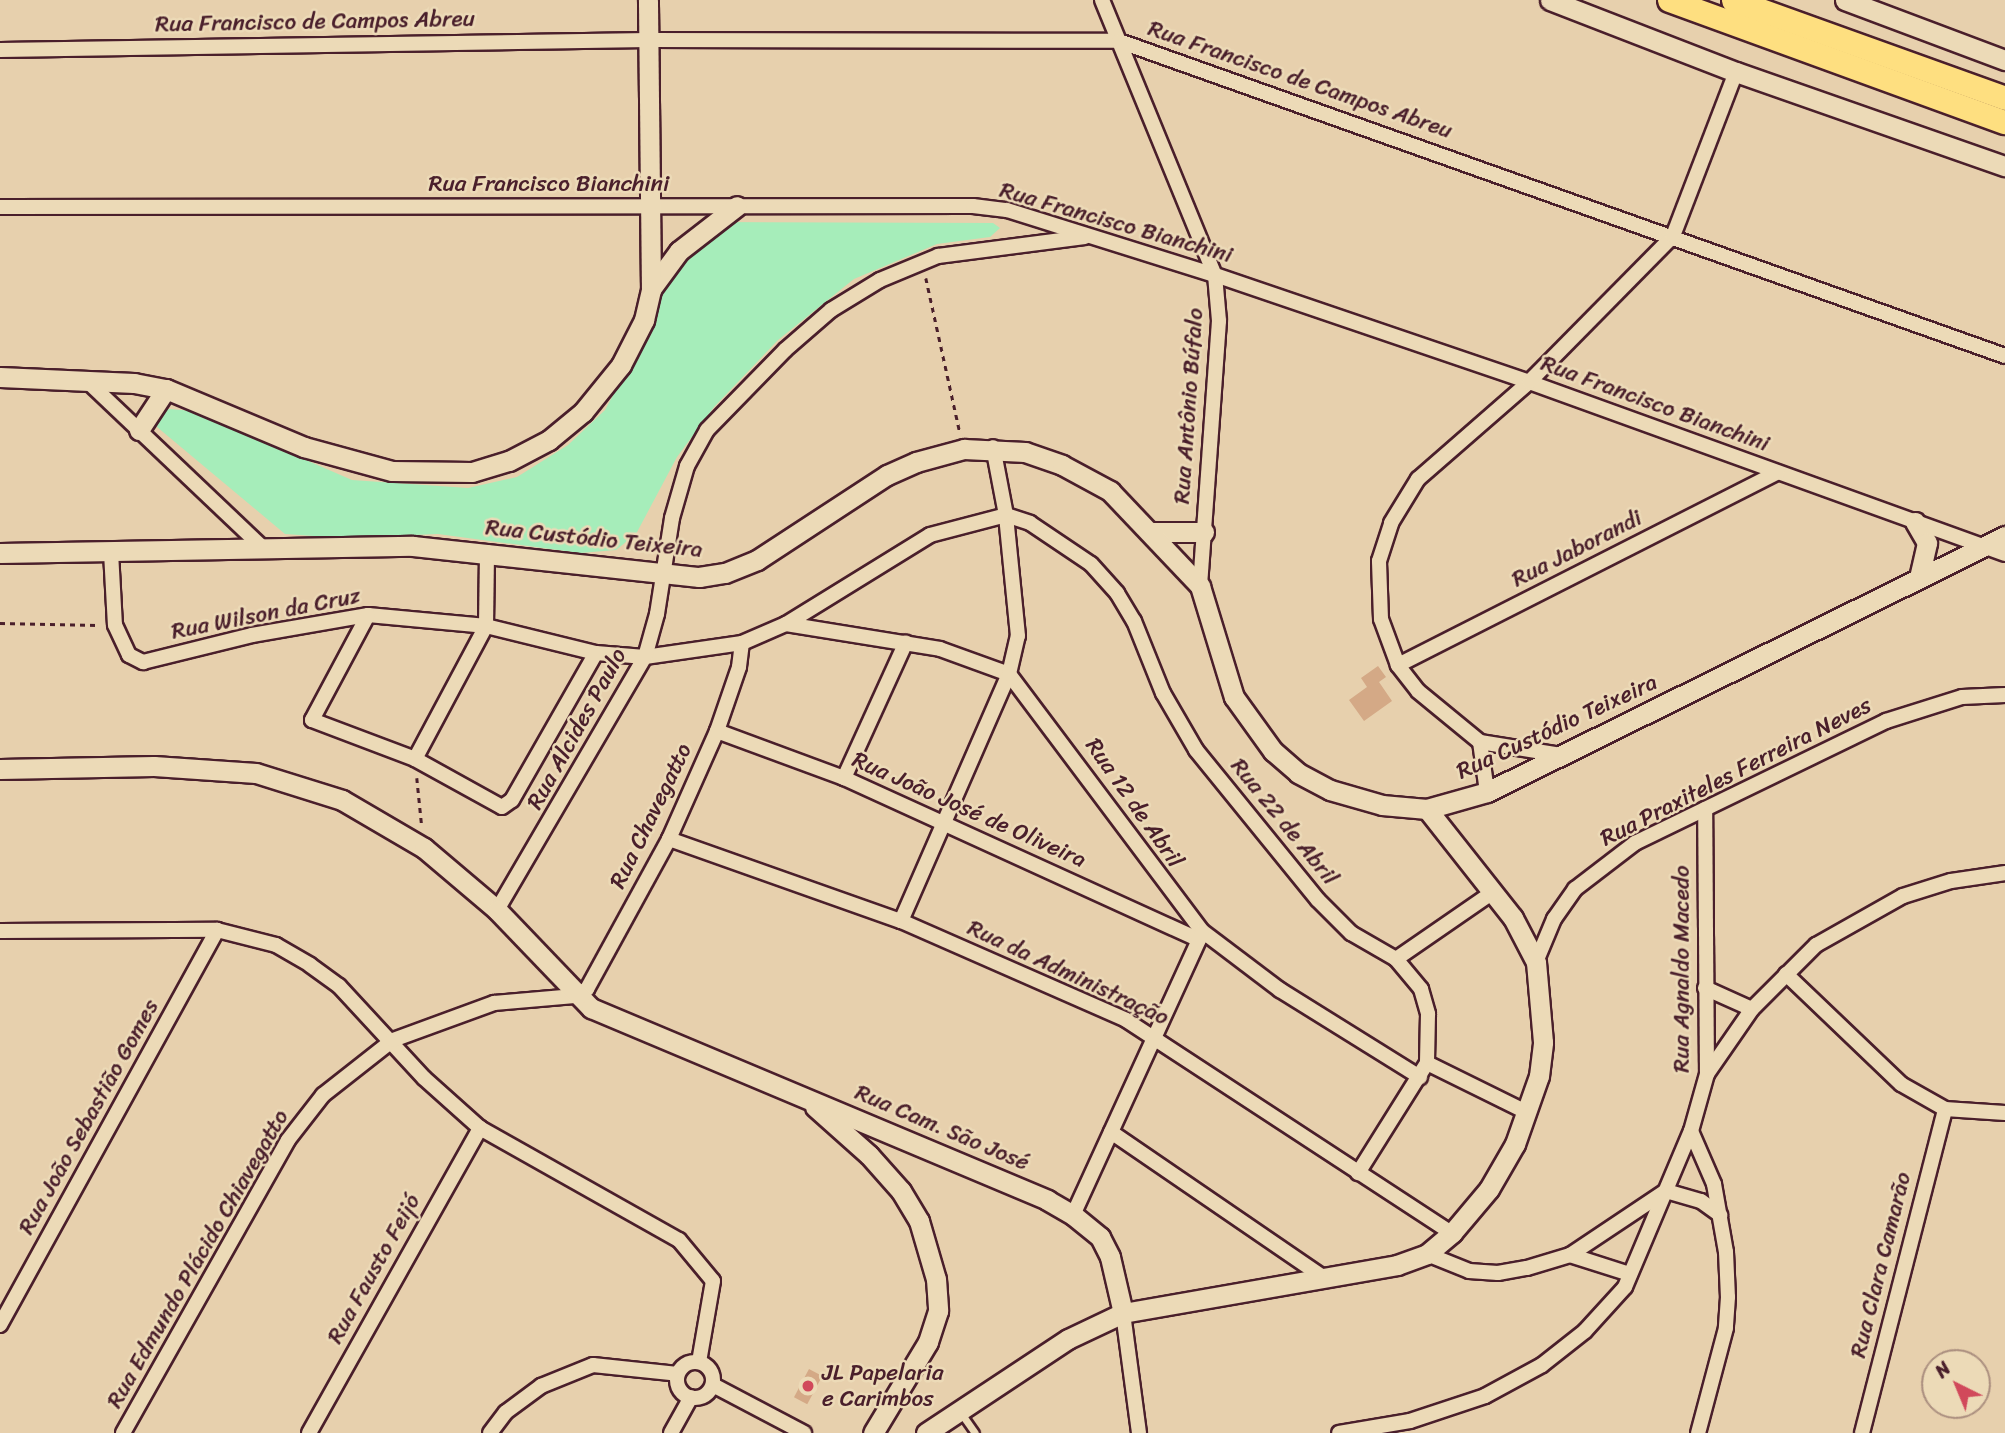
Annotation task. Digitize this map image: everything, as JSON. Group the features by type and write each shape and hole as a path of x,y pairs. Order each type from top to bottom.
{"main road":[{"path":"1669,0 2005,122"},
{"path":"1733,0 2005,98"}],"street":[{"path":"0,377 85,380 166,389 304,447 392,471 472,472 509,461 549,440 583,412 621,365 644,320 651,290 648,0"},
{"name":"Rua Antônio Búfalo","path":"1102,0 1215,275 1219,321 1200,586"},
{"path":"1550,0 1736,72 2005,166"},
{"path":"1845,0 2005,60"},
{"name":"Rua Francisco de Campos Abreu","path":"0,50 649,40 1119,41 2005,356"},
{"path":"1563,755 1480,742 1451,722 1398,665 1381,619 1379,561 1391,523 1418,479 1529,382 1673,236 1736,72"},
{"path":"651,290 679,251 737,206"},
{"name":"Rua Francisco Bianchini","path":"0,207 973,206 1007,210 1215,275 1529,382 2005,554"},
{"name":"Rua Alcides Paulo","path":"497,910 645,657 687,466 707,430 737,396 831,310 880,281 923,262 976,248 1096,236"},
{"path":"85,380 265,550"},
{"path":"139,430 166,389"},
{"path":"901,921 1009,674 1017,636 1006,515 993,447"},
{"name":"Rua Custódio Teixeira","path":"0,554 413,546 699,577 725,573 757,560 887,475 964,449 993,447 1062,465 1096,482 1152,532 1200,586 1234,697 1273,751 1298,773 1330,790 1382,805 1427,809 1487,792 2005,537"},
{"name":"Rua Jaborandi","path":"1398,665 1777,473"},
{"name":"Rua Wilson da Cruz","path":"115,625 130,655 143,662 252,635 368,615 486,626 596,653 645,657 742,643 786,624 913,543 1006,515"},
{"name":"Rua 22 de Abril","path":"1006,515 1058,539 1091,564 1117,593 1134,621 1163,694 1196,750 1335,919 1396,959 1422,989 1428,1014 1424,1070"},
{"path":"1915,522 1927,543 1919,579"},
{"path":"1152,532 1204,532"},
{"path":"111,552 115,625"},
{"path":"415,760 486,626 487,552"},
{"path":"368,615 312,720 415,760 498,806 507,805 596,653"},
{"name":"Rua 12 de Abril","path":"786,624 906,642 973,658 1009,674 1201,935 1280,990 1424,1070 1528,1113"},
{"path":"844,778 906,642"},
{"name":"Rua Chavegatto","path":"575,996 587,989 669,839 718,731 739,667 742,643"},
{"name":"Rua Praxiteles Ferreira Neves","path":"1536,962 1555,919 1575,889 1601,865 1705,809 1926,705 2005,695"},
{"name":"Rua João José de Oliveira","path":"718,731 844,778 1201,935"},
{"path":"1480,742 1487,792"},
{"name":"Rua Cam. São José","path":"0,769 154,766 256,773 342,800 424,848 497,910 575,996 591,1008 801,1095 1073,1215 1100,1237 1110,1257 1123,1313 1139,1433"},
{"path":"924,1432 1068,1339 1123,1313 1321,1276 1397,1265 1427,1254 1452,1233 1489,1189 1528,1113 1539,1076 1543,1042 1536,962 1526,939 1493,892 1427,809"},
{"name":"Rua Agnaldo Macedo","path":"1339,1433 1410,1421 1486,1395 1530,1371 1586,1331 1630,1274 1691,1132 1707,1074 1705,809"},
{"name":"Rua da Administração","path":"669,839 901,921 1154,1035 1452,1233"},
{"path":"1707,1074 1752,1009 1816,944 1903,896 1951,881 2005,873"},
{"path":"1396,959 1493,892"},
{"path":"1,933 217,930 257,938 310,965 339,986 393,1040 424,1078 480,1128 679,1240 704,1265 713,1281 713,1300 699,1362"},
{"name":"Rua João Sebastião Gomes","path":"0,1325 217,930"},
{"path":"1073,1215 1201,935"},
{"path":"1786,974 1901,1084 1945,1109 2005,1114"},
{"path":"1705,988 1752,1009"},
{"name":"Rua Edmundo Plácido Chiavegatto","path":"123,1433 288,1140 323,1096 393,1040 494,1003 575,996"},
{"path":"1358,1173 1424,1070"},
{"path":"801,1095 875,1160 901,1191 919,1221 936,1279 938,1311 916,1368 873,1433"},
{"name":"Rua Clara Camarão","path":"1862,1433 1945,1109"},
{"name":"Rua Fausto Feijó","path":"309,1433 480,1128"},
{"path":"1111,1132 1321,1276"},
{"path":"1691,1132 1714,1184 1726,1252 1726,1328 1698,1433"},
{"path":"875,1160 879,1148 893,1135"},
{"path":"1427,1254 1469,1271 1498,1273 1570,1255 1666,1191 1702,1201 1720,1215"},
{"path":"1570,1255 1630,1274"},
{"path":"713,1385 701,1398 691,1397 680,1391 678,1374 687,1364 699,1362 709,1368 713,1385 804,1433"},
{"path":"490,1433 506,1412 541,1386 593,1365 678,1374"},
{"path":"671,1433 691,1397"}],"lane":[{"path":"959,1410 975,1433"}],"path":[{"path":"923,262 964,449"},
{"path":"0,623 115,625"},
{"path":"415,760 424,848"}],"green space":[{"path":"720,222 993,223 1000,228 990,237 937,244 854,279 778,340 714,407 677,457 636,534 616,550 580,553 438,534 342,538 285,534 157,427 158,408 193,411 352,480 468,488 517,477 568,445 605,410 652,324 668,261"}],"building":[{"path":"1378,666 1386,677 1379,682 1392,701 1364,721 1349,700 1367,687 1361,678"},
{"name":"JL Papelaria e Carimbos","path":"809,1369 822,1376 807,1404 794,1397"}],"place":[{"name":"JL Papelaria e Carimbos","path":"808,1386"}]}
